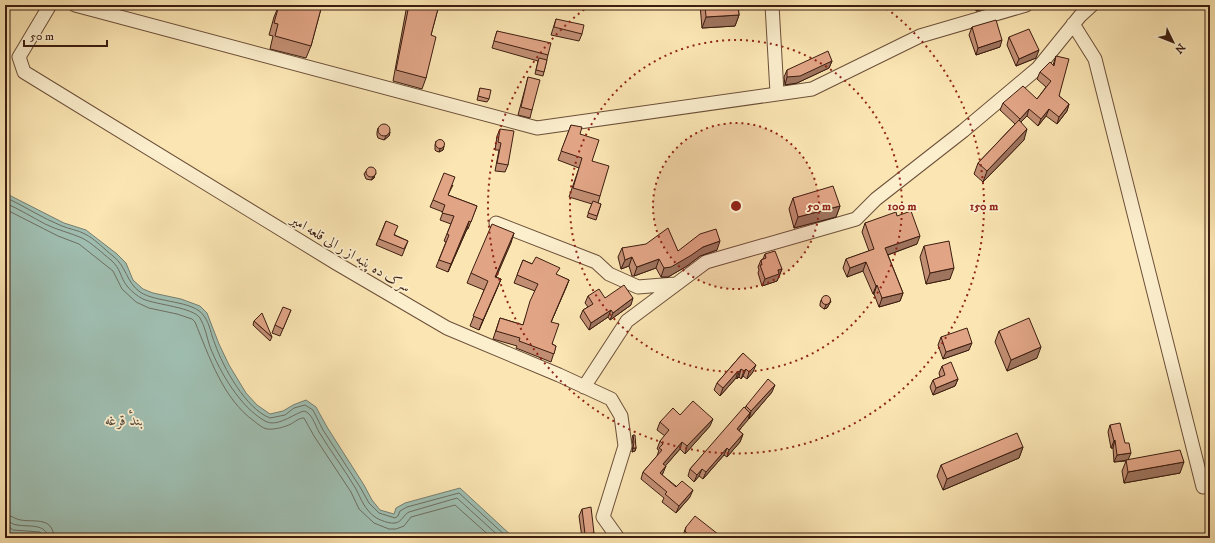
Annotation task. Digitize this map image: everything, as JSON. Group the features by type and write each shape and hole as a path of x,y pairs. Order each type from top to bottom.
{"street":[{"name":"سرک ده پنبه از ر الی قلعه امیر","path":"50,5 19,57 24,72 336,263 447,328 611,399 621,416 624,446 603,517 618,538"},
{"path":"75,5 537,128 812,88 920,36 1026,5"},
{"path":"772,5 777,93"},
{"path":"584,387 627,321 706,262 856,219 876,199 963,131 1038,68 1073,24 1092,5"},
{"path":"1073,24 1095,58 1203,487"},
{"path":"496,223 596,262 609,274 638,287 675,284"}],"water":[{"name":"بندٔ قرغه","path":"5,193 64,223 86,230 117,254 126,263 133,280 143,289 153,293 181,299 200,306 207,313 229,365 246,393 257,405 270,414 283,411 306,400 316,407 372,500 380,510 394,514 396,508 405,503 460,488 514,538 53,538 11,534 5,529"}],"building":[{"path":"279,5 322,5 311,46 275,36 278,24 274,23"},
{"path":"409,5 439,5 431,35 436,37 426,78 396,70"},
{"path":"705,5 738,5 739,15 706,17"},
{"path":"556,19 584,25 582,34 554,27"},
{"path":"996,20 1002,40 978,48 972,27"},
{"path":"1029,29 1039,50 1019,59 1009,37"},
{"path":"497,31 551,43 548,55 494,41"},
{"path":"828,51 832,61 800,76 787,77 787,70"},
{"path":"1056,56 1069,59 1059,96 1069,104 1059,117 1049,109 1041,119 1029,109 1020,119 1003,103 1023,86 1037,99 1051,81 1040,72 1050,62 1054,66"},
{"path":"539,58 547,60 544,72 536,70"},
{"path":"528,77 540,80 532,110 521,107"},
{"path":"480,88 491,90 489,99 478,96"},
{"path":"1019,120 1027,129 987,171 978,163"},
{"path":"384,124 388,126 390,130 388,134 384,136 380,134 378,130 380,126"},
{"path":"571,125 582,127 580,134 599,140 592,161 609,166 600,196 573,188 582,158 561,151"},
{"path":"500,129 514,131 508,165 497,163 501,143 498,142"},
{"path":"440,139 445,144 440,149 435,144"},
{"path":"369,167 373,167 376,172 373,177 369,177 366,174 366,170"},
{"path":"444,173 455,177 448,195 477,206 451,264 439,260 449,235 447,234 454,216 442,213 445,205 433,200"},
{"path":"833,186 840,206 798,217 793,198"},
{"path":"593,201 601,204 597,216 588,213"},
{"path":"911,211 920,236 885,248 903,293 882,298 866,262 850,268 846,259 874,249 865,223 896,212 897,216"},
{"path":"386,221 398,226 394,235 408,241 404,249 379,239"},
{"path":"492,224 514,233 495,277 501,279 483,320 473,316 488,281 471,273"},
{"path":"668,228 678,251 700,234 716,229 720,241 703,247 671,267 664,268 659,259 637,267 632,257 625,260 622,248 646,244"},
{"path":"949,241 954,268 930,273 924,246"},
{"path":"775,251 782,269 778,270 779,274 765,279 760,265 762,265 761,260 766,258 765,254"},
{"path":"536,257 560,268 556,274 569,280 551,322 559,324 552,344 556,346 554,354 519,341 520,338 496,331 500,318 523,325 530,301 538,284 517,275 523,260 532,264"},
{"path":"624,285 633,298 613,313 611,310 591,323 583,310 593,304 588,296 599,289 605,298"},
{"path":"824,296 828,296 830,300 828,304 824,304 822,302 822,298"},
{"path":"283,307 291,310 283,329 275,325"},
{"path":"262,313 272,337 254,321"},
{"path":"1029,318 1041,347 1011,360 999,331"},
{"path":"967,328 972,343 946,352 941,337"},
{"path":"743,353 756,365 749,372 746,369 744,371 741,369 739,372 738,371 723,388 717,383"},
{"path":"951,362 958,379 936,388 933,380 945,375 942,366"},
{"path":"768,379 775,385 751,411 746,406"},
{"path":"693,401 713,419 687,446 682,442 663,464 666,466 660,473 676,487 682,481 693,490 679,506 665,494 667,492 643,472 662,450 659,448 663,444 660,441 669,430 660,422 673,408 680,415"},
{"path":"744,407 750,413 737,429 743,434 729,450 727,448 706,472 702,469 697,475 690,469"},
{"path":"1120,423 1125,443 1129,443 1131,453 1117,455 1115,440 1114,441 1110,425"},
{"path":"1017,433 1023,447 947,479 941,465"},
{"path":"633,435 635,435 636,448 633,448"},
{"path":"1180,450 1184,462 1128,472 1126,460"},
{"path":"591,507 594,533 585,534 582,509"},
{"path":"695,516 723,538 691,538 685,531 686,527"}]}
